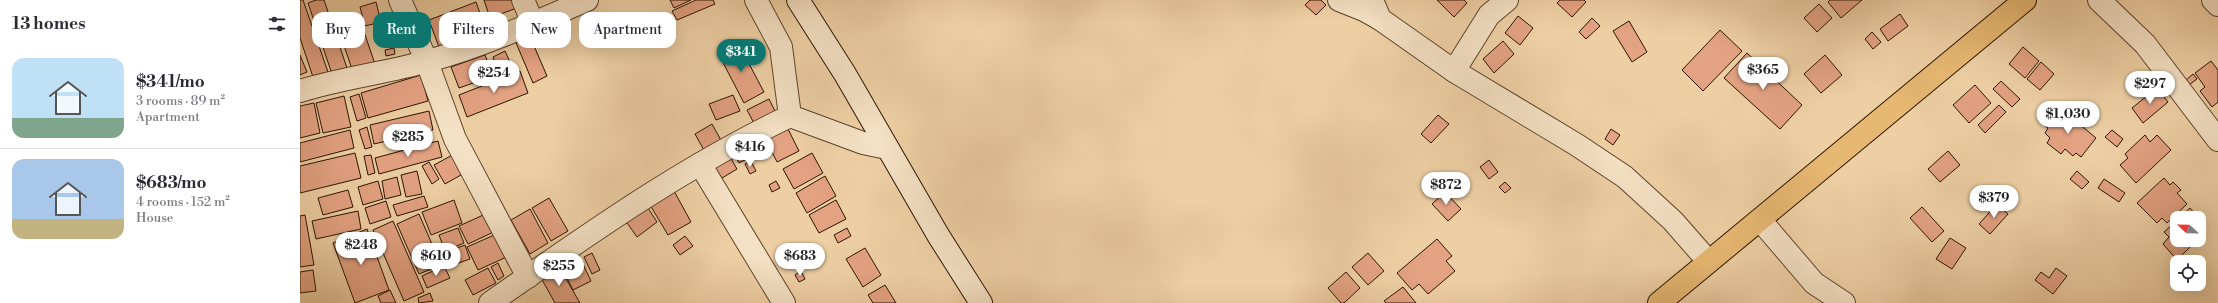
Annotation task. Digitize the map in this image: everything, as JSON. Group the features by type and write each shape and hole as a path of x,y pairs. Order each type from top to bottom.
{"highway":[{"path":"1659,303 1708,261 1761,221 1874,124 2025,0"}],"street":[{"path":"400,0 427,62 455,139 528,276"},
{"path":"524,0 528,12"},
{"path":"560,12 587,0"},
{"path":"756,0 781,47 790,116"},
{"path":"798,0 845,74 938,235 981,303"},
{"path":"1339,0 1364,10 1376,10 1454,71 1577,145 1625,177 1673,221 1708,261"},
{"path":"1454,71 1489,15 1506,0"},
{"path":"2099,0 2145,44 2218,140"},
{"path":"2213,0 2218,5"},
{"path":"300,91 323,84 427,62 516,31"},
{"path":"490,303 600,226 738,140 790,116 863,143 887,148"},
{"path":"700,164 784,303"},
{"path":"1761,221 1814,283 1844,303"}],"building":[{"path":"300,0 303,0 312,26 312,48 320,48 328,72 313,77 300,38"},
{"path":"316,0 324,0 328,12 312,12 312,15 308,3"},
{"path":"484,0 520,0 522,6 506,12 488,12"},
{"path":"670,0 691,0 674,8"},
{"path":"696,0 713,0 715,4 677,20 676,12 672,11"},
{"path":"1310,0 1321,0 1326,5 1316,15 1305,5"},
{"path":"1437,0 1464,0 1467,3 1454,17"},
{"path":"1560,0 1584,0 1586,2 1572,17 1557,3"},
{"path":"1830,0 1862,0 1841,18 1828,2"},
{"path":"376,2 378,12 373,12 373,24 365,26 365,12 361,12 360,7"},
{"path":"476,2 480,12 450,12"},
{"path":"1819,4 1832,18 1817,32 1804,18"},
{"path":"1900,14 1908,26 1888,41 1880,29"},
{"path":"439,16 439,47 431,25 431,19"},
{"path":"1518,16 1533,28 1520,45 1505,33"},
{"path":"1592,18 1600,26 1586,39 1579,32"},
{"path":"1629,21 1647,52 1632,62 1613,31"},
{"path":"1720,30 1742,51 1703,91 1682,70"},
{"path":"1872,32 1881,42 1873,49 1865,39"},
{"path":"365,35 375,64 353,72 345,48 365,48"},
{"path":"1503,41 1514,54 1494,73 1483,59"},
{"path":"738,43 764,92 744,103 718,53"},
{"path":"2023,47 2039,61 2025,78 2009,64"},
{"path":"323,48 340,48 347,68 332,74"},
{"path":"394,48 395,54 386,56 385,50"},
{"path":"518,48 535,48 547,76 533,83"},
{"path":"505,51 514,71 501,77 493,57"},
{"path":"1747,53 1802,105 1780,129 1724,78"},
{"path":"300,55 307,72 300,75"},
{"path":"485,55 493,76 459,88 451,67"},
{"path":"1825,55 1842,75 1821,93 1804,74"},
{"path":"2211,61 2218,70 2218,102 2212,107 2200,91 2205,87 2195,73"},
{"path":"2041,62 2054,74 2040,90 2027,79"},
{"path":"520,71 528,93 467,117 459,95"},
{"path":"2193,74 2197,79 2189,85 2186,80"},
{"path":"421,75 428,101 368,118 361,93"},
{"path":"2001,81 2020,99 2012,107 1993,89"},
{"path":"1975,85 1991,103 1969,123 1953,105"},
{"path":"2157,88 2168,102 2143,123 2132,108"},
{"path":"359,94 366,118 357,121 350,97"},
{"path":"733,95 740,111 716,120 709,104"},
{"path":"344,96 351,127 323,133 316,103"},
{"path":"769,99 778,117 756,127 747,110"},
{"path":"314,103 320,133 300,138 300,106"},
{"path":"1999,105 2006,112 1985,133 1978,125"},
{"path":"2060,108 2096,138 2081,157 2076,153 2073,156 2065,149 2061,154 2047,143 2050,138 2045,133 2048,128 2045,126"},
{"path":"429,111 433,130 374,144 370,125"},
{"path":"1438,115 1449,124 1431,143 1421,134"},
{"path":"712,124 722,142 705,152 695,134"},
{"path":"367,127 372,147 365,149 359,130"},
{"path":"788,129 799,151 777,162 766,140"},
{"path":"1611,129 1620,135 1613,145 1605,139"},
{"path":"350,130 354,148 300,162 300,143"},
{"path":"2112,130 2123,139 2117,147 2105,137"},
{"path":"2145,135 2150,142 2157,135 2171,150 2136,183 2120,165 2128,158 2125,154"},
{"path":"438,141 442,157 379,174 375,158"},
{"path":"739,144 747,159 739,163 731,148"},
{"path":"1948,151 1960,165 1940,182 1928,169"},
{"path":"458,152 468,171 445,184 434,165"},
{"path":"355,153 361,178 300,193 300,166"},
{"path":"812,153 823,173 794,189 783,169"},
{"path":"371,155 375,173 368,175 364,156"},
{"path":"730,157 737,169 717,181 709,169"},
{"path":"1489,160 1498,172 1489,179 1480,167"},
{"path":"751,161 756,171 750,174 745,164"},
{"path":"429,162 439,179 432,184 422,166"},
{"path":"417,171 422,194 406,197 401,175"},
{"path":"2077,171 2089,182 2082,189 2070,179"},
{"path":"825,176 836,196 807,213 796,193"},
{"path":"397,177 401,195 385,199 382,181"},
{"path":"2164,178 2170,185 2173,182 2181,190 2177,193 2187,204 2180,211 2170,211 2170,220 2167,223 2162,218 2157,223 2137,203"},
{"path":"2104,179 2125,193 2119,202 2098,188"},
{"path":"378,181 383,199 363,205 358,187"},
{"path":"776,181 780,188 772,192 769,185"},
{"path":"1505,182 1511,188 1505,193 1499,187"},
{"path":"348,190 353,207 323,215 318,198"},
{"path":"674,191 691,222 668,235 650,205"},
{"path":"1445,192 1461,209 1448,221 1432,204"},
{"path":"424,196 428,207 397,216 393,205"},
{"path":"549,198 568,231 551,241 532,208"},
{"path":"454,200 462,223 431,235 422,212"},
{"path":"836,200 846,219 819,233 809,215"},
{"path":"386,201 391,217 370,224 365,208"},
{"path":"1997,204 2008,214 1990,234 1979,224"},
{"path":"646,205 657,222 637,237 625,220"},
{"path":"1922,207 1944,231 1932,242 1910,218"},
{"path":"530,209 548,243 530,254 511,220"},
{"path":"358,211 361,229 316,239 312,221"},
{"path":"492,211 500,229 468,244 459,226"},
{"path":"419,214 441,265 419,274 397,224"},
{"path":"305,215 314,265 300,267 300,216"},
{"path":"393,221 424,292 404,301 373,230"},
{"path":"2170,227 2170,247 2190,247 2182,255 2173,255 2163,244 2169,237 2164,232"},
{"path":"458,228 464,243 445,251 439,235"},
{"path":"847,228 851,236 838,243 834,235"},
{"path":"367,229 389,290 355,303 333,243"},
{"path":"501,232 511,255 478,270 467,247"},
{"path":"685,236 693,246 680,255 673,245"},
{"path":"1950,238 1966,248 1952,269 1936,259"},
{"path":"1437,239 1452,256 1446,261 1455,271 1428,294 1419,284 1412,290 1397,273"},
{"path":"465,245 470,259 453,265 448,251"},
{"path":"808,247 816,260 805,266 799,252"},
{"path":"865,248 881,275 863,287 846,259"},
{"path":"577,252 591,281 573,290 559,262"},
{"path":"592,253 600,270 592,274 584,257"},
{"path":"1368,253 1384,271 1368,285 1352,267"},
{"path":"498,263 504,276 498,280 491,267"},
{"path":"558,265 580,303 555,303 540,276"},
{"path":"444,266 450,278 427,288 422,276"},
{"path":"488,268 496,283 473,295 465,280"},
{"path":"2056,268 2067,276 2053,294 2035,280 2041,272 2049,278"},
{"path":"313,270 316,291 300,293 300,272"},
{"path":"801,271 805,279 799,282 795,275"},
{"path":"1346,272 1360,288 1344,303 1341,303 1328,288"},
{"path":"885,285 896,303 873,303 868,295"},
{"path":"1403,287 1416,303 1386,303 1384,301"},
{"path":"390,290 396,303 381,303 378,296"},
{"path":"430,293 433,301 419,303 418,298"}]}
